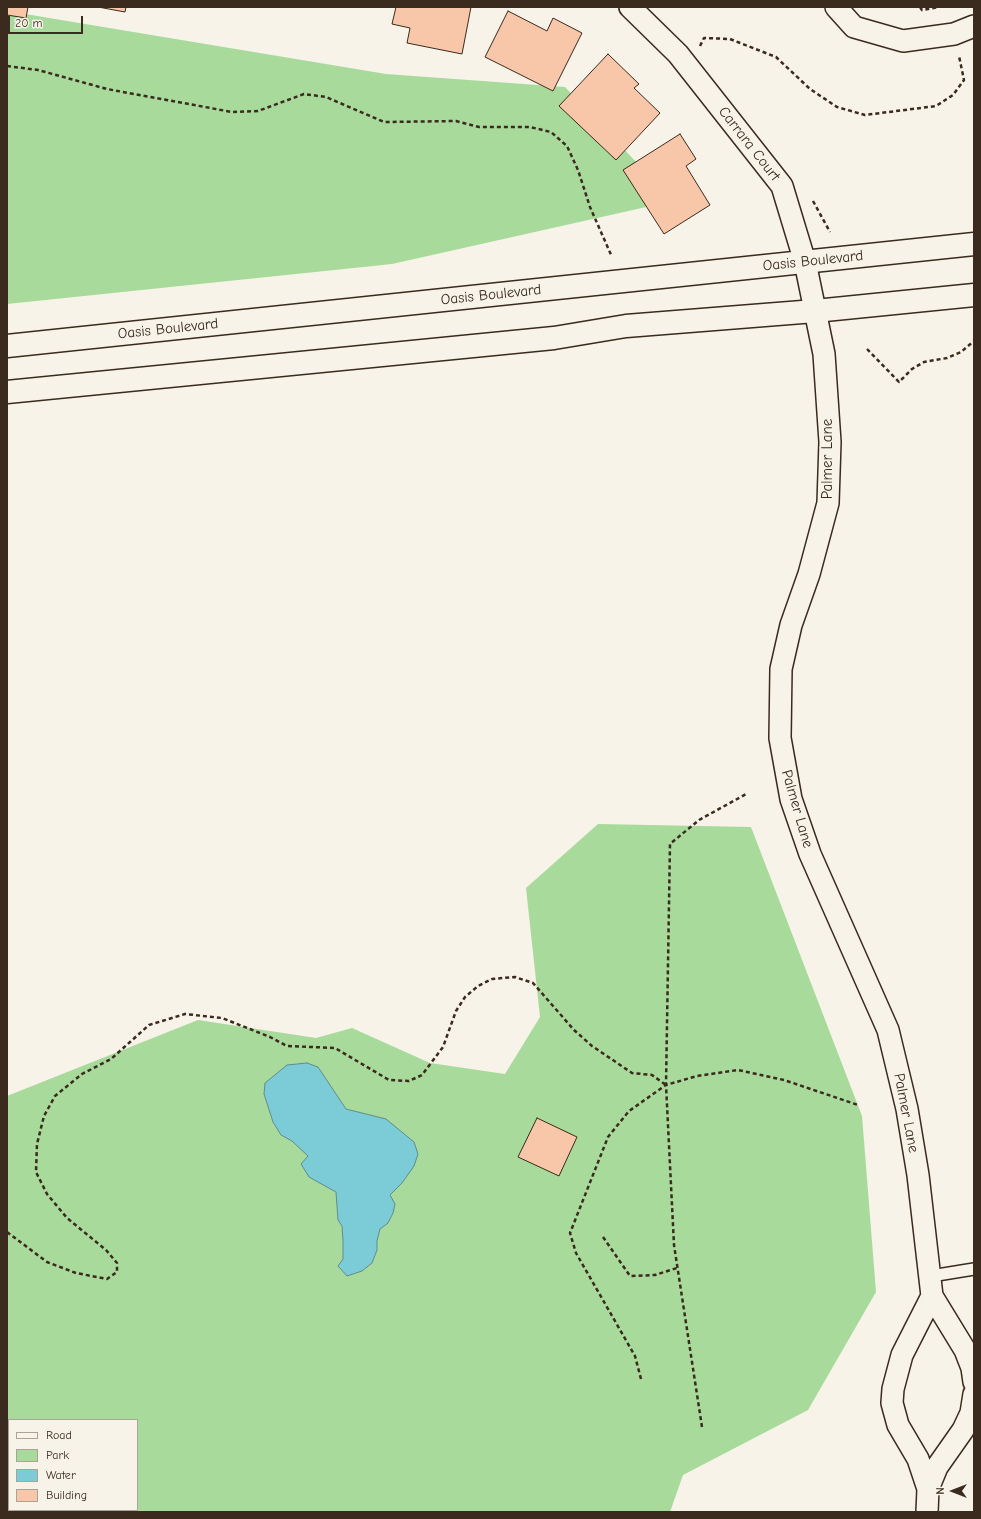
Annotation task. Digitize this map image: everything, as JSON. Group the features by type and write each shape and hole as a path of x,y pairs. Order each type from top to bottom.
{"main road":[{"name":"Oasis Boulevard","path":"7,346 974,244"},
{"path":"7,392 554,338 626,326 815,311 974,295"}],"street":[{"name":"Carrara Court","path":"630,7 678,54 782,186 805,262 815,311"},
{"path":"836,7 854,27 903,41 954,34 974,26"},
{"name":"Palmer Lane","path":"815,311 825,362 830,442 828,503 809,574 790,625 781,670 780,738 791,799 810,854 888,1030 907,1109 931,1286 965,1350 972,1368 974,1382"},
{"path":"928,1490 918,1459 898,1425 892,1403 894,1382 902,1355 931,1286"},
{"path":"927,1512 928,1490 936,1468 963,1430 971,1414 974,1394"}],"lane":[{"path":"931,1286 974,1269"}],"path":[{"path":"920,7 922,10 939,7"},
{"path":"698,49 704,38 730,39 776,57 810,89 837,107 865,115 936,106 953,95 964,80 954,34"},
{"path":"7,66 38,70 106,89 232,112 258,111 304,94 326,97 384,122 456,121 479,127 530,127 551,132 566,146 578,170 590,207 612,257"},
{"path":"812,200 830,232"},
{"path":"867,349 899,382 912,369 924,362 947,358 961,352 974,341"},
{"path":"702,1428 674,1245 666,1085 670,844 699,820 748,792"},
{"path":"7,1232 47,1262 76,1273 107,1279 117,1272 117,1263 106,1250 67,1218 47,1194 36,1172 37,1144 44,1116 55,1096 82,1074 111,1059 149,1025 185,1014 222,1018 270,1037 287,1046 335,1048 389,1080 409,1081 422,1075 442,1047 456,1011 465,997 478,986 492,979 515,977 533,983 574,1030 592,1046 614,1062 632,1073 652,1075 666,1085"},
{"path":"641,1379 635,1356 576,1253 570,1233 608,1137 629,1111 666,1085 697,1076 738,1070 784,1080 858,1105"},
{"path":"603,1237 630,1276 655,1275 677,1268"}],"green space":[{"path":"7,11 386,74 565,87 673,201 392,264 7,304"},
{"path":"598,824 751,827 862,1116 876,1292 808,1410 683,1475 670,1512 7,1512 7,1096 198,1020 316,1038 352,1028 430,1063 505,1074 540,1017 526,888"}],"water":[{"path":"307,1063 318,1067 346,1109 386,1119 414,1142 418,1154 414,1166 402,1183 390,1195 395,1204 393,1213 388,1223 380,1229 377,1241 377,1250 372,1263 362,1271 347,1276 338,1266 343,1259 343,1241 342,1226 338,1220 336,1192 309,1177 301,1164 308,1156 292,1141 281,1135 273,1122 264,1094 265,1083 287,1065"}],"building":[{"path":"7,7 28,7 26,18 7,15"},
{"path":"98,7 126,7 125,12"},
{"path":"396,7 471,7 462,54 407,43 410,28 392,24"},
{"path":"508,11 547,31 553,18 582,33 553,91 485,57"},
{"path":"608,54 639,84 634,88 660,113 616,160 559,106"},
{"path":"680,134 696,159 686,166 710,205 664,234 623,170"},
{"path":"537,1118 577,1137 559,1176 518,1157"}]}
